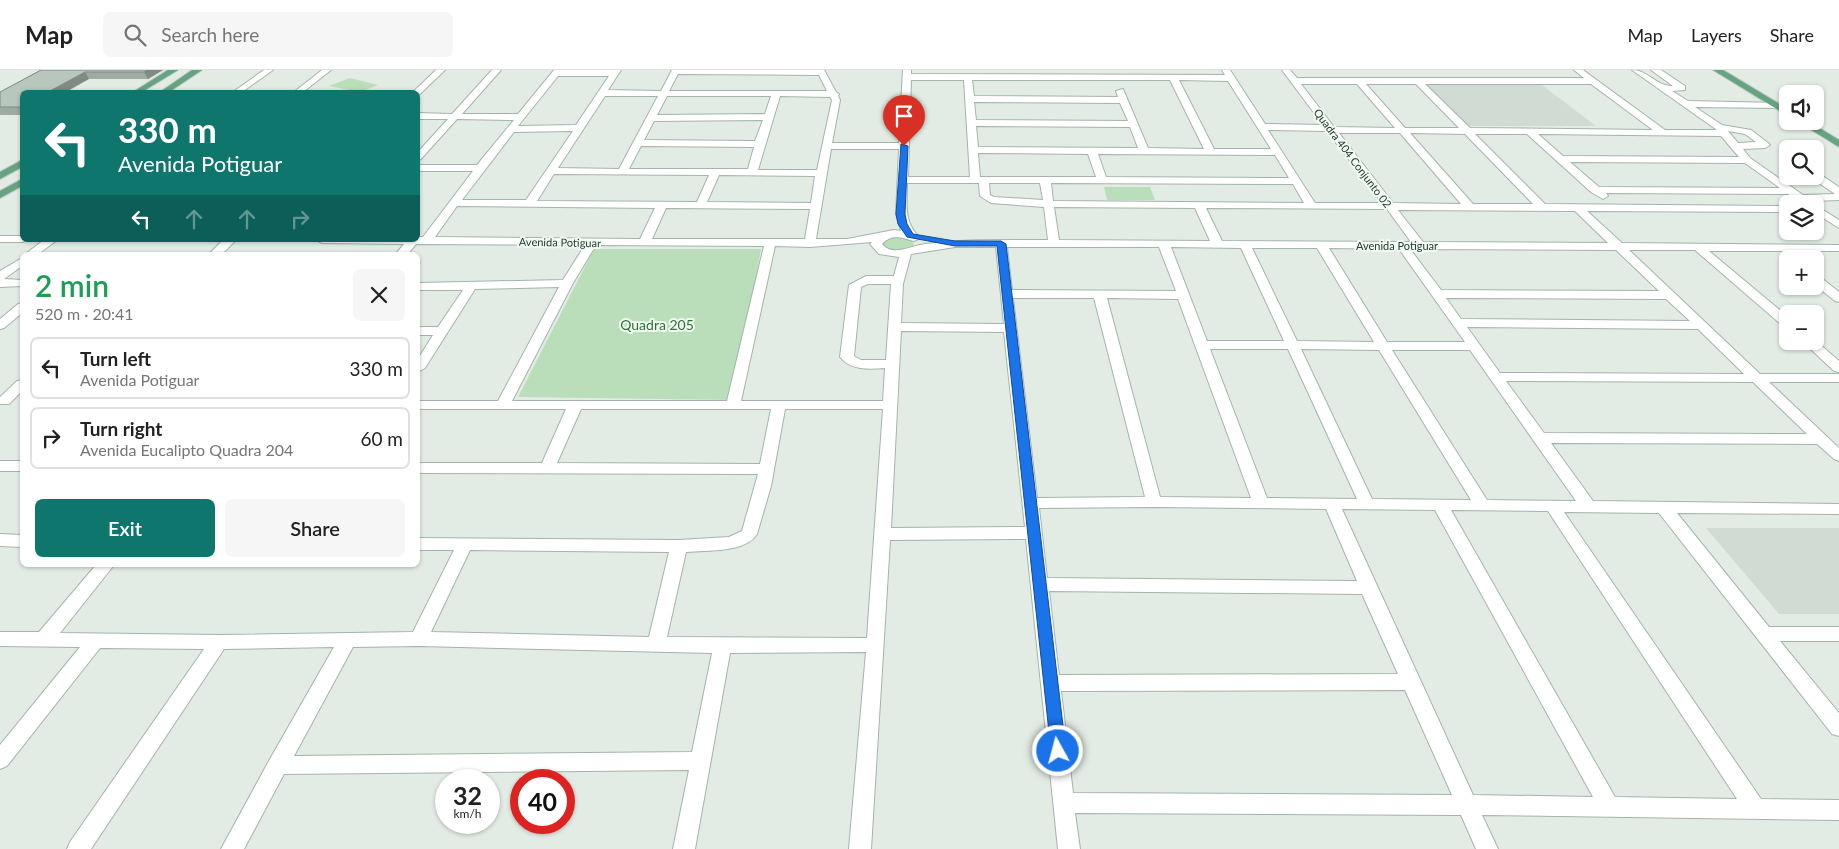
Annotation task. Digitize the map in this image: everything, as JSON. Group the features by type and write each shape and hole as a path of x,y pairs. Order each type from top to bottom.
{"main road":[{"path":"140,90 174,70"},
{"path":"167,90 198,70"},
{"path":"1717,70 1779,107"},
{"path":"164,76 179,72 189,76"},
{"path":"1819,130 1838,139"},
{"path":"3,173 20,164"},
{"path":"0,195 20,183"}],"street":[{"path":"240,90 269,70"},
{"path":"301,90 327,70"},
{"path":"419,90 440,70"},
{"path":"420,156 497,70"},
{"path":"622,172 676,70 820,71 835,94 836,100 821,173 810,243"},
{"path":"896,70 968,77 998,74 1116,77 1152,74 1173,78 1228,74 1311,205"},
{"name":"Quadra 404 Conjunto 02","path":"1286,70 1420,246"},
{"path":"1450,70 1462,81"},
{"path":"1578,70 1662,132"},
{"path":"1636,70 1687,104 1721,130 1747,160 1796,195"},
{"path":"1655,70 1682,88 1665,89"},
{"path":"427,240 480,168 557,72 616,72 530,203"},
{"path":"896,282 901,265 911,244 900,214 907,72"},
{"path":"968,77 974,150 979,180 985,196 991,200 1048,204 1779,209"},
{"path":"1116,77 1132,124 1144,150"},
{"path":"1173,78 1210,151"},
{"path":"1295,81 1594,81"},
{"path":"1359,81 1470,207"},
{"path":"1418,81 1466,132 1542,207"},
{"path":"604,93 835,94"},
{"path":"752,172 767,117 776,94"},
{"path":"970,99 1123,100"},
{"path":"1687,104 1776,105"},
{"path":"420,116 522,117"},
{"path":"650,118 767,117"},
{"path":"972,123 1132,124"},
{"path":"1263,127 1466,132 1662,132 1721,130 1748,132 1765,145 1736,146"},
{"path":"512,129 580,128"},
{"path":"1530,132 1615,207"},
{"path":"638,143 759,144"},
{"path":"826,146 904,146"},
{"path":"974,150 1278,152"},
{"path":"1092,150 1102,180"},
{"path":"1560,159 1747,160"},
{"path":"420,168 480,168"},
{"path":"551,171 821,173"},
{"path":"701,204 715,172"},
{"path":"1768,176 1779,176"},
{"path":"901,180 1296,181"},
{"path":"1045,180 1054,244"},
{"path":"1824,182 1839,192"},
{"path":"1595,190 1790,191"},
{"path":"1824,202 1839,197"},
{"path":"454,203 816,206"},
{"path":"644,243 662,204"},
{"path":"1199,205 1218,245"},
{"path":"1578,208 1839,456"},
{"path":"860,849 876,645 896,282 894,265 876,244 896,224 900,214"},
{"path":"1824,215 1839,225"},
{"name":"Avenida Potiguar","path":"810,243 855,242 899,233 911,244"},
{"path":"0,239 20,239"},
{"name":"Avenida Potiguar","path":"420,240 592,243 797,242 859,246 898,254 911,244 1839,248"},
{"path":"34,252 48,242"},
{"path":"217,252 228,242"},
{"path":"403,252 411,242"},
{"path":"503,405 568,283 592,243"},
{"path":"732,406 770,243"},
{"path":"1001,244 1069,849"},
{"path":"1164,244 1261,503"},
{"path":"1245,245 1367,504"},
{"path":"1321,245 1482,505"},
{"path":"1402,246 1589,507"},
{"path":"1698,247 1779,316"},
{"path":"1773,247 1779,252"},
{"path":"0,277 20,262"},
{"path":"891,364 859,364 850,362 847,357 855,285 866,280 896,282"},
{"path":"0,283 20,283"},
{"path":"420,286 568,283"},
{"path":"420,365 470,286"},
{"path":"1824,286 1839,298"},
{"path":"1008,294 1184,295"},
{"path":"1436,294 1668,295"},
{"path":"1100,296 1154,502"},
{"path":"0,325 20,309"},
{"path":"1458,322 1700,325"},
{"path":"894,327 1011,328"},
{"path":"420,331 442,331"},
{"path":"1203,345 1475,346"},
{"path":"1818,350 1839,368"},
{"path":"1496,377 1755,376 1839,378"},
{"path":"2,401 20,386"},
{"path":"2,401 20,401"},
{"path":"420,405 889,405"},
{"path":"547,469 575,406"},
{"path":"420,544 679,546 732,543 749,534 779,406"},
{"path":"1540,438 1821,439"},
{"path":"0,466 20,466"},
{"path":"420,468 766,468"},
{"path":"1031,503 1154,502 1664,508 1839,508"},
{"path":"1332,504 1410,682 1487,849"},
{"path":"1440,505 1610,808"},
{"path":"1553,507 1756,809"},
{"path":"1664,508 1839,728"},
{"path":"883,534 1033,532"},
{"path":"0,540 20,541"},
{"path":"419,639 465,544"},
{"path":"656,644 679,546"},
{"path":"44,639 104,567"},
{"path":"1039,584 1368,588"},
{"path":"1763,634 1839,634"},
{"path":"0,639 219,642 419,639 722,646 876,645"},
{"path":"0,760 96,640"},
{"path":"232,849 347,641"},
{"path":"78,849 219,642"},
{"path":"684,849 722,646"},
{"path":"1050,683 1410,682"},
{"path":"277,765 701,761"},
{"path":"1065,803 1467,805 1839,810"}],"shaded area":[{"path":"1427,85 1542,85 1596,126 1468,126"},
{"path":"1706,528 1839,528 1839,614 1779,614"}],"green space":[{"path":"350,78 378,85 365,90 350,90 329,86"},
{"path":"1104,187 1150,187 1155,200 1107,200"},
{"path":"895,235 912,240 914,245 905,251 887,250 881,243"},
{"name":"Quadra 205","path":"594,249 761,249 734,400 518,397"}],"building":[{"path":"41,70 147,70 144,72 85,72 52,90 20,90 20,107 0,107 0,92"}],"route":[{"path":"904,146 900,214 901,221 910,236 934,242 955,244 1001,244 1058,751"}]}
